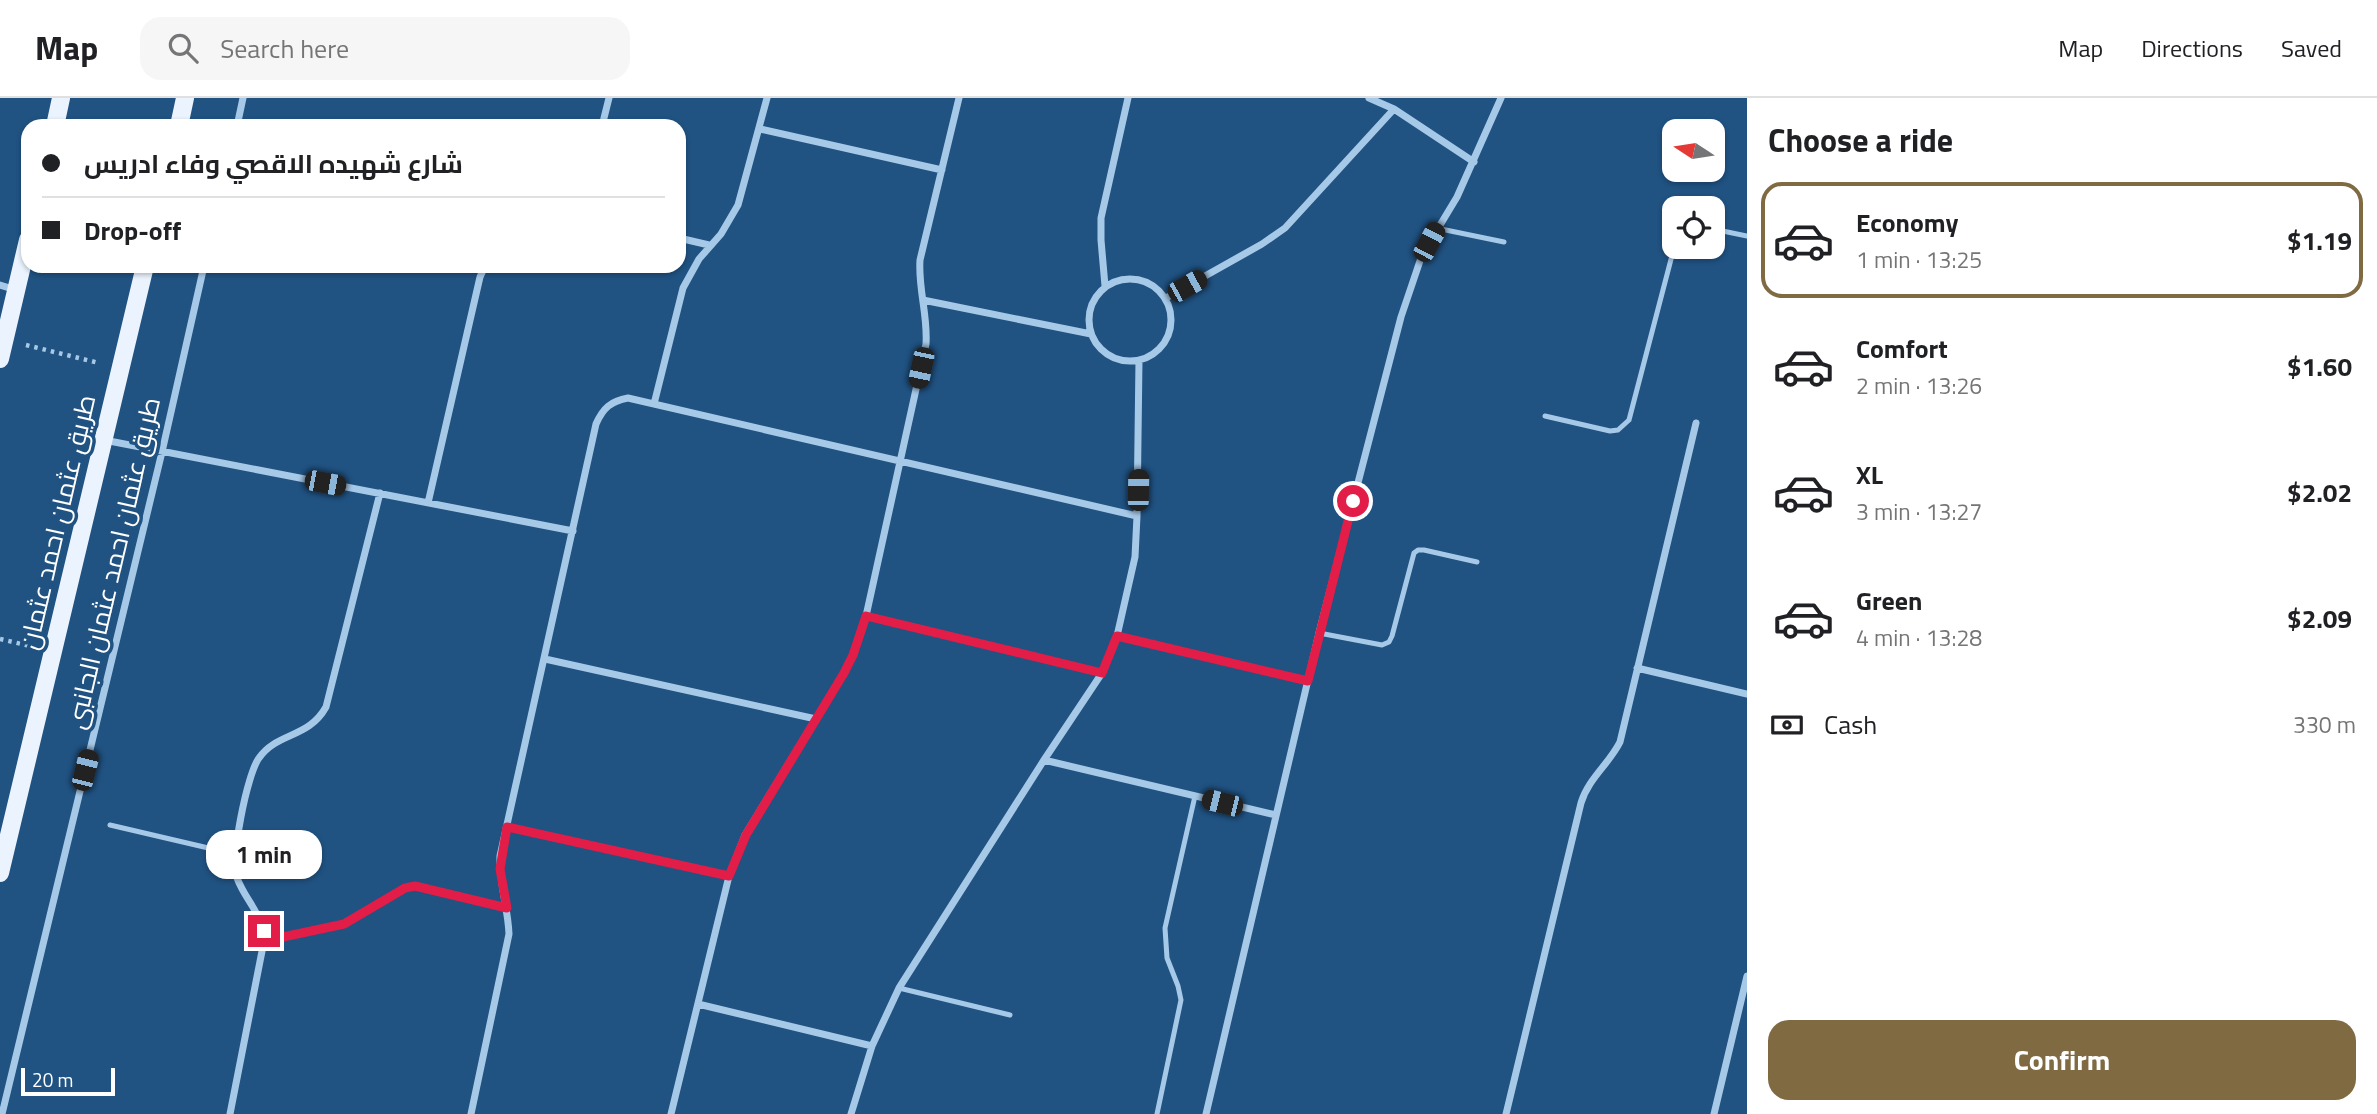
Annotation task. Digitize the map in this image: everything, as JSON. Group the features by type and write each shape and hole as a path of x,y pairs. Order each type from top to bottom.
{"main road":[{"path":"56,119 61,98"},
{"path":"180,119 185,98"},
{"path":"0,359 5,340 8,287 21,256"},
{"name":"طريق عثمان احمد عثمان","path":"0,873 143,273"}],"street":[{"path":"238,119 243,98"},
{"path":"604,119 609,98"},
{"path":"654,404 683,288 699,258 722,234 738,205 767,98"},
{"path":"671,1114 729,876 746,835 853,655 866,616 926,344 927,322 919,273 920,260 958,98"},
{"path":"1105,286 1101,218 1128,98"},
{"path":"1369,98 1394,109 1474,162"},
{"path":"1206,1114 1319,633 1401,317 1422,255 1457,197 1501,98"},
{"path":"1166,298 1262,244 1284,228 1394,109"},
{"path":"760,129 942,170"},
{"path":"686,240 709,245"},
{"name":"طريق عثمان احمد عثمان الجانبى","path":"2,1114 162,452 202,273"},
{"path":"428,503 482,273"},
{"path":"1117,279 1144,281 1166,298 1170,310 1168,336 1161,347 1151,355 1127,361 1105,353 1091,334 1088,321 1096,295 1117,279"},
{"path":"923,300 1091,334"},
{"path":"852,1114 872,1046 899,988 1102,673 1117,636 1135,557 1139,360"},
{"path":"471,1114 509,934 500,869 507,827 596,424 601,414 617,400 628,398 1137,516"},
{"path":"1506,1114 1581,803 1589,784 1619,742 1696,423"},
{"path":"104,440 573,531"},
{"path":"230,1114 264,941 259,915 237,879 234,854 251,775 259,757 273,744 309,728 326,707 380,493"},
{"path":"866,616 1102,673"},
{"path":"1117,636 1308,681"},
{"path":"545,659 816,719"},
{"path":"1637,668 1747,694"},
{"path":"1044,760 1276,815"},
{"path":"507,827 729,876"},
{"path":"264,941 344,924 405,888 415,886 507,908"},
{"path":"1714,1114 1747,976"},
{"path":"698,1004 872,1046"}],"lane":[{"path":"1436,228 1504,242"},
{"path":"1725,231 1747,236"},
{"path":"1545,416 1610,431 1618,430 1629,420 1671,259"},
{"path":"1319,633 1382,645 1389,642 1414,553 1424,550 1478,562"},
{"path":"1157,1114 1181,1000 1167,958 1165,928 1195,796"},
{"path":"110,825 234,854"},
{"path":"899,988 1010,1015"}],"path":[{"path":"5,340 121,368"}],"route":[{"path":"264,931 264,941 334,928 354,920 405,888 415,886 507,908 500,856 507,827 729,876 746,835 844,673 866,616 1102,673 1117,636 1308,681 1353,501"}]}
